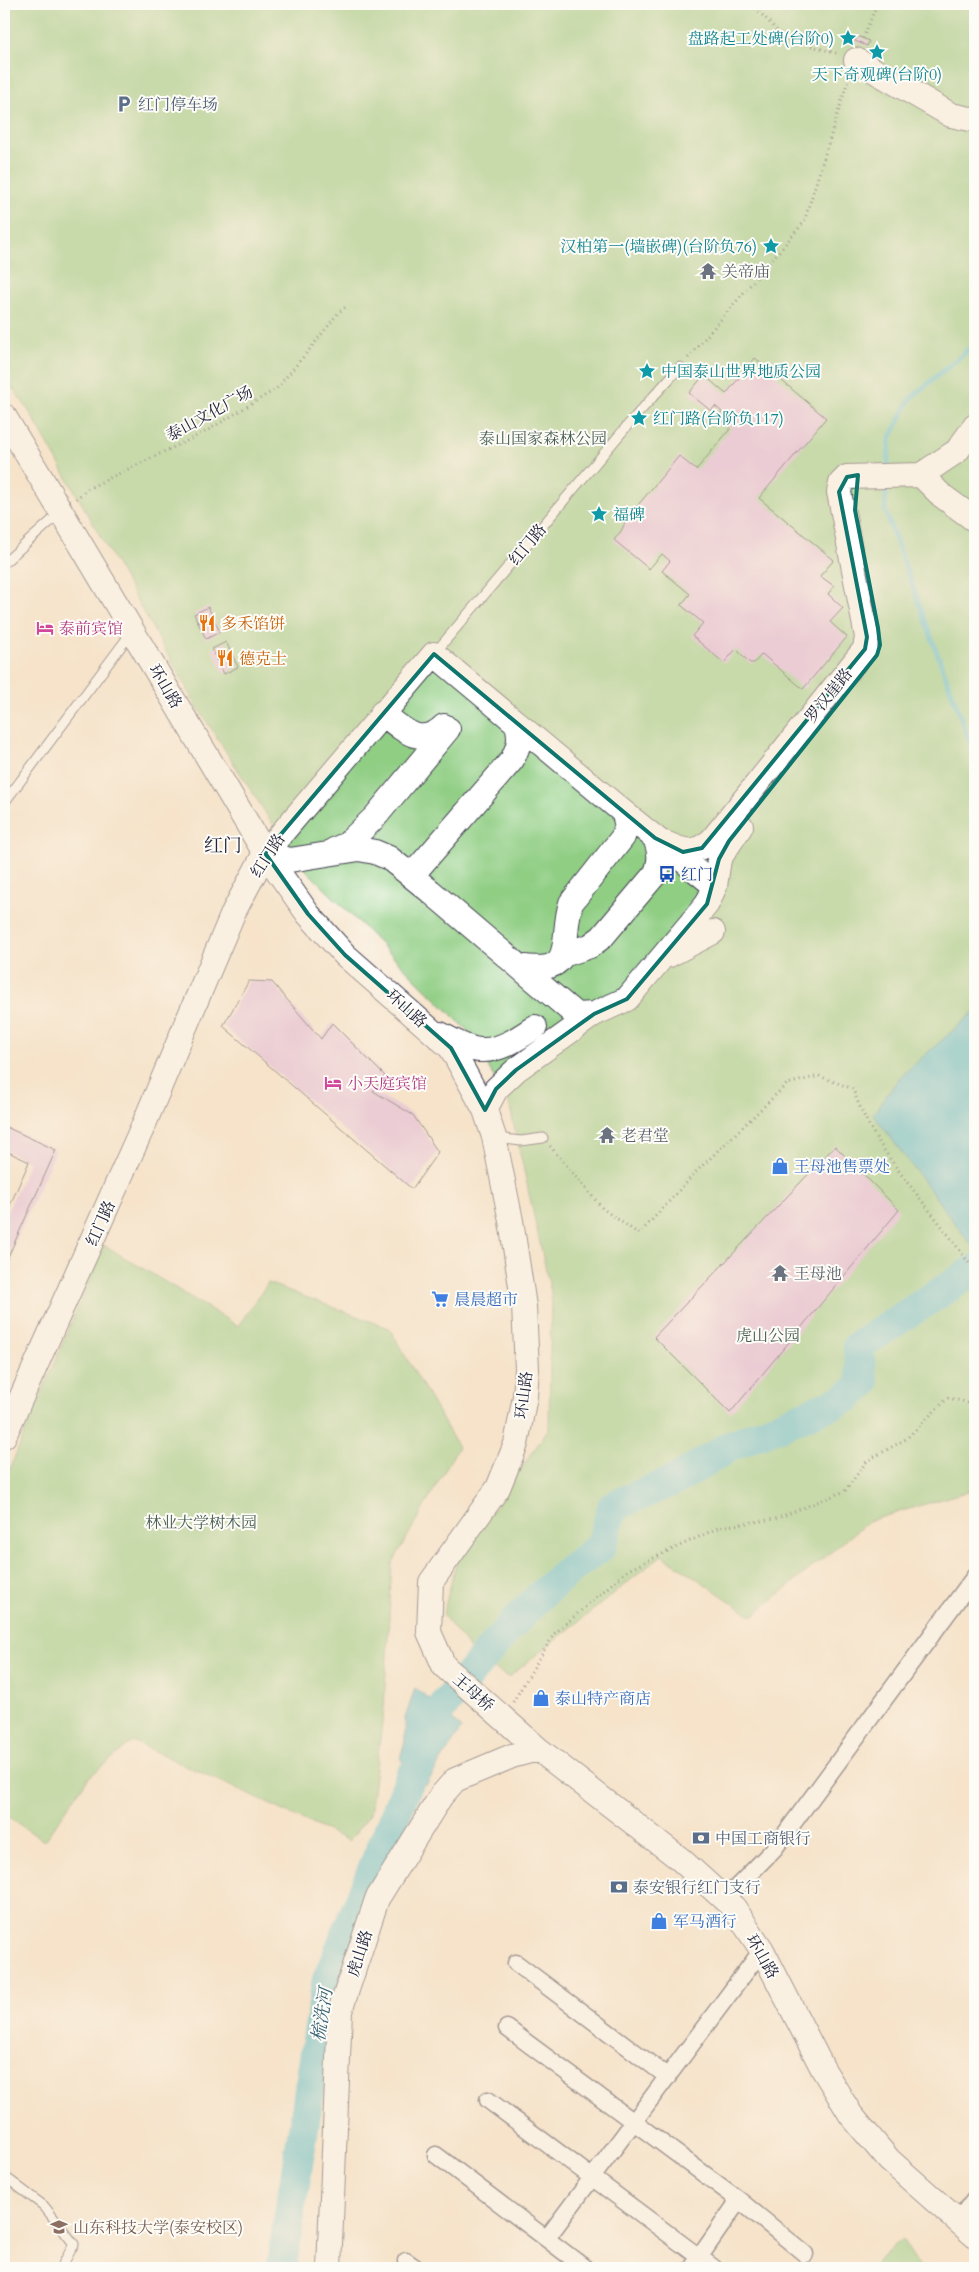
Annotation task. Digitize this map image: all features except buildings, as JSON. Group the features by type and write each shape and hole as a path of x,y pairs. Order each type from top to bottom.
{"street":[{"path":"856,60 951,115 975,120"},
{"name":"环山路","path":"4,416 265,853 308,914 345,955 451,1048 485,1110 494,1137 511,1221 524,1306 528,1369 516,1444 498,1488 431,1582 429,1632 444,1666"},
{"path":"858,476 920,475 957,451 975,426"},
{"path":"920,475 942,495 975,520"},
{"name":"罗汉崖路","path":"655,838 683,852 702,848 712,840 865,648 867,637 839,492 841,483 847,477 858,476 854,494 855,510 880,645 876,655 729,841 718,859 715,886"},
{"path":"434,654 623,812 715,886 707,904 627,999 594,1014 516,1070 496,1089 485,1110"},
{"name":"红门路","path":"4,1436 144,1124 234,911 265,853 434,654"},
{"path":"265,853 290,860 311,858 348,844 359,835 446,728 432,736 411,734 382,713"},
{"path":"405,870 414,871 420,866 512,760 519,747 521,737 517,724"},
{"path":"519,966 540,970 555,965 563,955 566,945 567,916 571,903 623,838 627,824 623,812"},
{"path":"563,955 590,946 602,937 656,872 660,861 660,852 655,838"},
{"path":"325,854 359,849 375,852 389,858 576,1015 594,1014"},
{"path":"657,963 678,949 703,939 714,932"},
{"path":"432,1030 468,1047 481,1050 498,1048 519,1038 535,1027"},
{"path":"726,1899 774,1849 975,1576"},
{"name":"王母桥","path":"444,1666 503,1717"},
{"name":"环山路","path":"503,1717 538,1749 680,1859 726,1899 762,1950 823,2069 851,2115 889,2160 967,2229"},
{"name":"虎山路","path":"329,2268 340,2011 377,1899 441,1796 455,1780 512,1756 538,1749"},
{"path":"547,2238 762,1950"},
{"path":"516,1963 668,2077"},
{"path":"507,2028 739,2200 805,2254"},
{"path":"488,2100 593,2178 695,2262 714,2268"},
{"path":"436,2155 585,2268"},
{"path":"967,2229 975,2198"},
{"path":"695,2262 739,2200"}],"lane":[{"name":"红门路","path":"434,654 633,419 680,367"},
{"path":"4,564 61,513"},
{"path":"4,803 133,631"},
{"path":"494,1137 521,1141 543,1138"},
{"path":"4,2176 44,2206 74,2244 61,2268"}],"path":[{"path":"752,4 784,38 856,60"},
{"path":"680,367 723,320 804,222 876,4"},
{"name":"泰山文化广场","path":"61,513 87,490 205,432 276,389 338,312 347,306"},
{"path":"543,1138 603,1210 639,1234 698,1170 787,1084 819,1076 853,1089 861,1113 879,1141 915,1194 975,1270"},
{"path":"503,1717 554,1634 628,1570 720,1527 775,1519 845,1491 867,1461 906,1439 948,1398 975,1404"}],"highlighted area":[{"path":"858,475 855,510 878,628 880,645 877,655 729,841 719,859 707,904 627,999 594,1014 516,1070 496,1089 485,1110 451,1048 345,955 308,914 265,853 434,654 655,838 683,852 702,848 865,649 867,637 839,492 847,477"}],"green space":[{"name":"泰山国家森林公园","path":"4,4 975,4 975,1489 869,1521 752,1616 662,1555 509,1677 480,1662 443,1615 456,1563 549,1428 551,1293 509,1103 468,1031 296,860 198,708 29,411 4,376"},
{"name":"林业大学树木园","path":"104,1245 238,1326 268,1283 389,1328 458,1447 392,1564 384,1708 370,1814 349,1841 133,1741 89,1777 44,1841 4,1814 4,1482"},
{"path":"902,2239 920,2268 870,2268"}],"water":[{"path":"975,1011 975,1250 873,1114 900,1077"},
{"path":"415,1688 442,1708 461,1729 426,1785 411,1776 400,1758 405,1741 405,1718"}],"waterway":[{"path":"887,471 890,439 910,399 975,344"},
{"path":"887,482 885,511 975,756"},
{"path":"442,1708 497,1642 535,1601 601,1547 613,1506 676,1480 732,1445 845,1399 863,1384 858,1346 975,1270"},
{"name":"梳洗河","path":"281,2268 327,1981 411,1776"}],"place":[{"name":"盘路起工处碑(台阶0)","path":"848,38"},
{"name":"天下奇观碑(台阶0)","path":"877,52"},
{"name":"红门停车场","path":"124,104"},
{"name":"汉柏第一(墙嵌碑)(台阶负76)","path":"771,246"},
{"name":"关帝庙","path":"708,271"},
{"name":"中国泰山世界地质公园","path":"647,371"},
{"name":"红门路(台阶负117)","path":"639,418"},
{"name":"福碑","path":"599,514"},
{"name":"多禾馅饼","path":"207,623"},
{"name":"泰前宾馆","path":"45,628"},
{"name":"德克士","path":"225,658"},
{"name":"红门","path":"667,874"},
{"name":"小天庭宾馆","path":"333,1083"},
{"name":"老君堂","path":"607,1135"},
{"name":"王母池售票处","path":"780,1166"},
{"name":"王母池","path":"780,1273"},
{"name":"晨晨超市","path":"440,1299"},
{"name":"泰山特产商店","path":"541,1698"},
{"name":"中国工商银行","path":"701,1838"},
{"name":"泰安银行红门支行","path":"619,1887"},
{"name":"军马酒行","path":"659,1921"},
{"name":"山东科技大学(泰安校区)","path":"59,2227"}],"district":[{"name":"红门","path":"223,845"}],"park label":[{"name":"虎山公园","path":"768,1335"}]}
